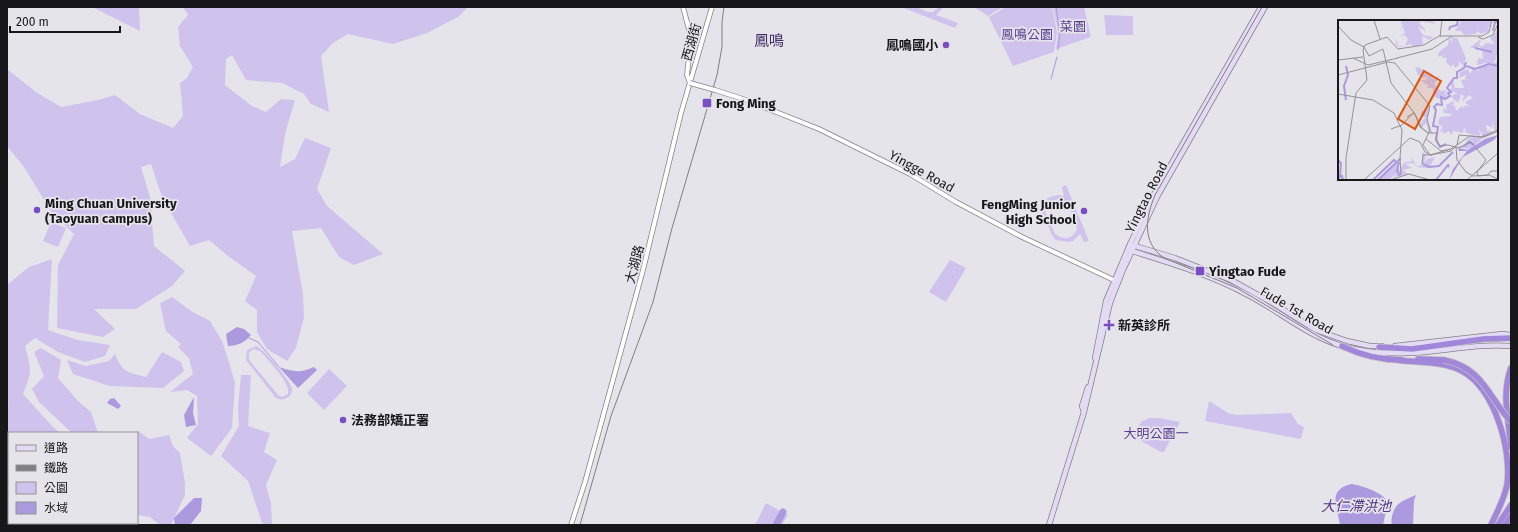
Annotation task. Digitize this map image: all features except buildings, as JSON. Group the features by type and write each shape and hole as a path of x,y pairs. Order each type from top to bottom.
{"highway":[{"path":"1379,347 1408,349 1495,338 1511,338"},
{"path":"1474,341 1511,342"},
{"path":"1342,346 1357,353 1372,357 1439,364 1456,369 1471,377 1487,399 1503,432 1508,468 1506,488 1491,525"},
{"path":"1398,360 1444,360 1457,363 1465,367 1480,380 1502,412 1511,422"},
{"path":"1511,368 1506,386 1505,398 1511,447"},
{"path":"1491,525 1503,506 1511,478"},
{"path":"1498,525 1511,505"},
{"path":"1505,525 1511,516"}],"main road":[{"name":"Yingtao Road","path":"1049,525 1084,412 1082,406 1089,383 1106,301 1154,194 1261,7"},
{"name":"Yingtao Road","path":"1131,247 1171,172 1266,7"},
{"name":"Fude 1st Road","path":"1131,247 1230,286 1257,300 1316,335 1342,346 1386,354 1415,353 1474,346 1511,346"},
{"name":"Fude 1st Road","path":"1131,247 1175,258 1242,285 1316,330 1347,341 1379,347 1410,345 1502,334 1511,335"}],"street":[{"name":"大湖路","path":"571,525 585,482 643,270 681,113 690,83 687,75 691,37 683,7"},
{"name":"西湖街","path":"690,83 712,7"},
{"name":"Yingge Road","path":"690,83 746,100 819,129 910,174 956,202 1022,237 1116,281"}],"green space":[{"path":"92,7 139,7 140,31"},
{"path":"183,7 468,7 458,17 427,33 393,44 348,34 333,43 321,56 329,112 311,104 304,94 282,83 246,80 232,55 226,59 225,85 252,106 266,112 281,99 295,100 285,134 280,167 295,159 305,138 331,148 317,189 327,206 383,254 354,265 339,257 321,228 292,231 303,294 304,317 296,348 287,361 267,349 257,332 257,310 245,301 256,276 209,240 190,246 162,197 151,164 141,167 150,197 154,246 185,271 172,286 136,309 94,309 115,329 103,337 57,328 58,265 74,234 52,213 24,167 7,146 7,69 36,92 61,107 115,95 140,114 173,128 183,116 180,83 187,78 193,67 180,46 178,27 188,15"},
{"path":"901,7 916,7 928,12 933,12 939,7 944,7 936,15 958,23 955,28"},
{"path":"974,7 1003,7 988,16"},
{"name":"鳳鳴公園","path":"1006,7 1052,7 1057,32 1054,52 1013,66 989,17"},
{"name":"菜園","path":"1053,7 1084,7 1091,37 1056,49 1058,32"},
{"path":"1104,15 1133,16 1133,35 1106,35"},
{"path":"1066,185 1089,241 1084,242 1080,234 1073,241 1068,242 1056,240 1052,235 1042,211 1046,200 1050,197 1059,195 1064,196 1062,187","holes":["1058,199 1068,203 1077,229 1073,235 1065,238 1055,234 1045,211 1049,202"]},
{"path":"51,222 66,228 58,247 43,241"},
{"path":"52,259 48,330 78,340 110,345 105,356 85,362 58,352 35,338 25,346 29,360 30,374 23,394 59,432 8,432 8,524 137,525 7,525 7,406 9,404 7,403 7,285 29,267"},
{"path":"950,260 966,268 946,302 929,292"},
{"path":"172,297 191,311 210,321 222,341 235,383 232,428 211,456 187,438 198,424 197,396 187,390 170,392 193,374 189,358 178,347 181,344 166,331 160,303"},
{"path":"256,346 270,358 282,372 290,385 292,390 290,396 284,399 276,398 246,360 247,350","holes":["253,349 260,351 283,378 288,394 282,397 279,396 249,360 249,353"]},
{"path":"41,348 61,360 58,378 78,401 91,412 98,432 71,432 39,402 32,389 44,376 34,352"},
{"path":"162,352 181,362 184,371 163,388 110,386 73,374 67,360 86,366 109,361 115,354 126,371 146,377"},
{"path":"329,369 347,386 324,410 307,393"},
{"path":"241,375 251,375 248,426 270,433 264,452 277,460 266,485 271,503 272,525 265,525 262,523 248,481 221,456 239,426 238,407"},
{"path":"1209,401 1228,413 1236,415 1291,413 1298,424 1304,427 1301,439 1205,421"},
{"name":"大明公園一","path":"1150,418 1180,422 1164,452 1161,452 1132,436 1142,421"},
{"path":"138,431 149,439 169,435 173,446 180,453 185,483 185,495 171,525 160,525 150,517 138,515 138,432 136,432"},
{"path":"766,503 788,515 782,525 755,525"}],"water":[{"path":"237,327 244,329 251,335 241,343 228,346 226,334"},
{"path":"279,367 297,371 314,367 317,370 298,388"},
{"path":"194,397 193,413 196,425 186,427 184,415"},
{"path":"114,398 121,406 118,409 107,403 110,399"},
{"name":"大仁滯洪池","path":"1352,484 1377,492 1385,498 1388,502 1383,525 1340,525 1336,505 1336,494 1344,486"},
{"path":"1416,495 1414,501 1413,525 1392,525 1392,516 1396,506"},
{"path":"194,498 202,498 201,511 190,525 175,525 174,518"}],"waterway":[{"path":"1056,7 1060,34 1058,50"},
{"path":"1051,79 1057,57"},
{"path":"249,338 258,342 279,367"},
{"path":"776,525 783,512"}],"railway":[{"path":"580,525 611,416 653,302 672,228 717,75 722,47 722,22 724,7"},
{"path":"1262,7 1155,195 1149,212 1149,237 1157,252 1164,258 1237,288 1333,345"}],"place":[{"name":"鳳鳴國小","path":"946,45"},
{"name":"Fong Ming","path":"707,103"},
{"name":"Ming Chuan University (Taoyuan campus)","path":"37,210"},
{"name":"FengMing Junior High School","path":"1084,211"},
{"name":"Yingtao Fude","path":"1200,271"},
{"name":"新英診所","path":"1109,325"},
{"name":"法務部矯正署","path":"343,420"}],"district":[{"name":"鳳鳴","path":"769,41"}]}
